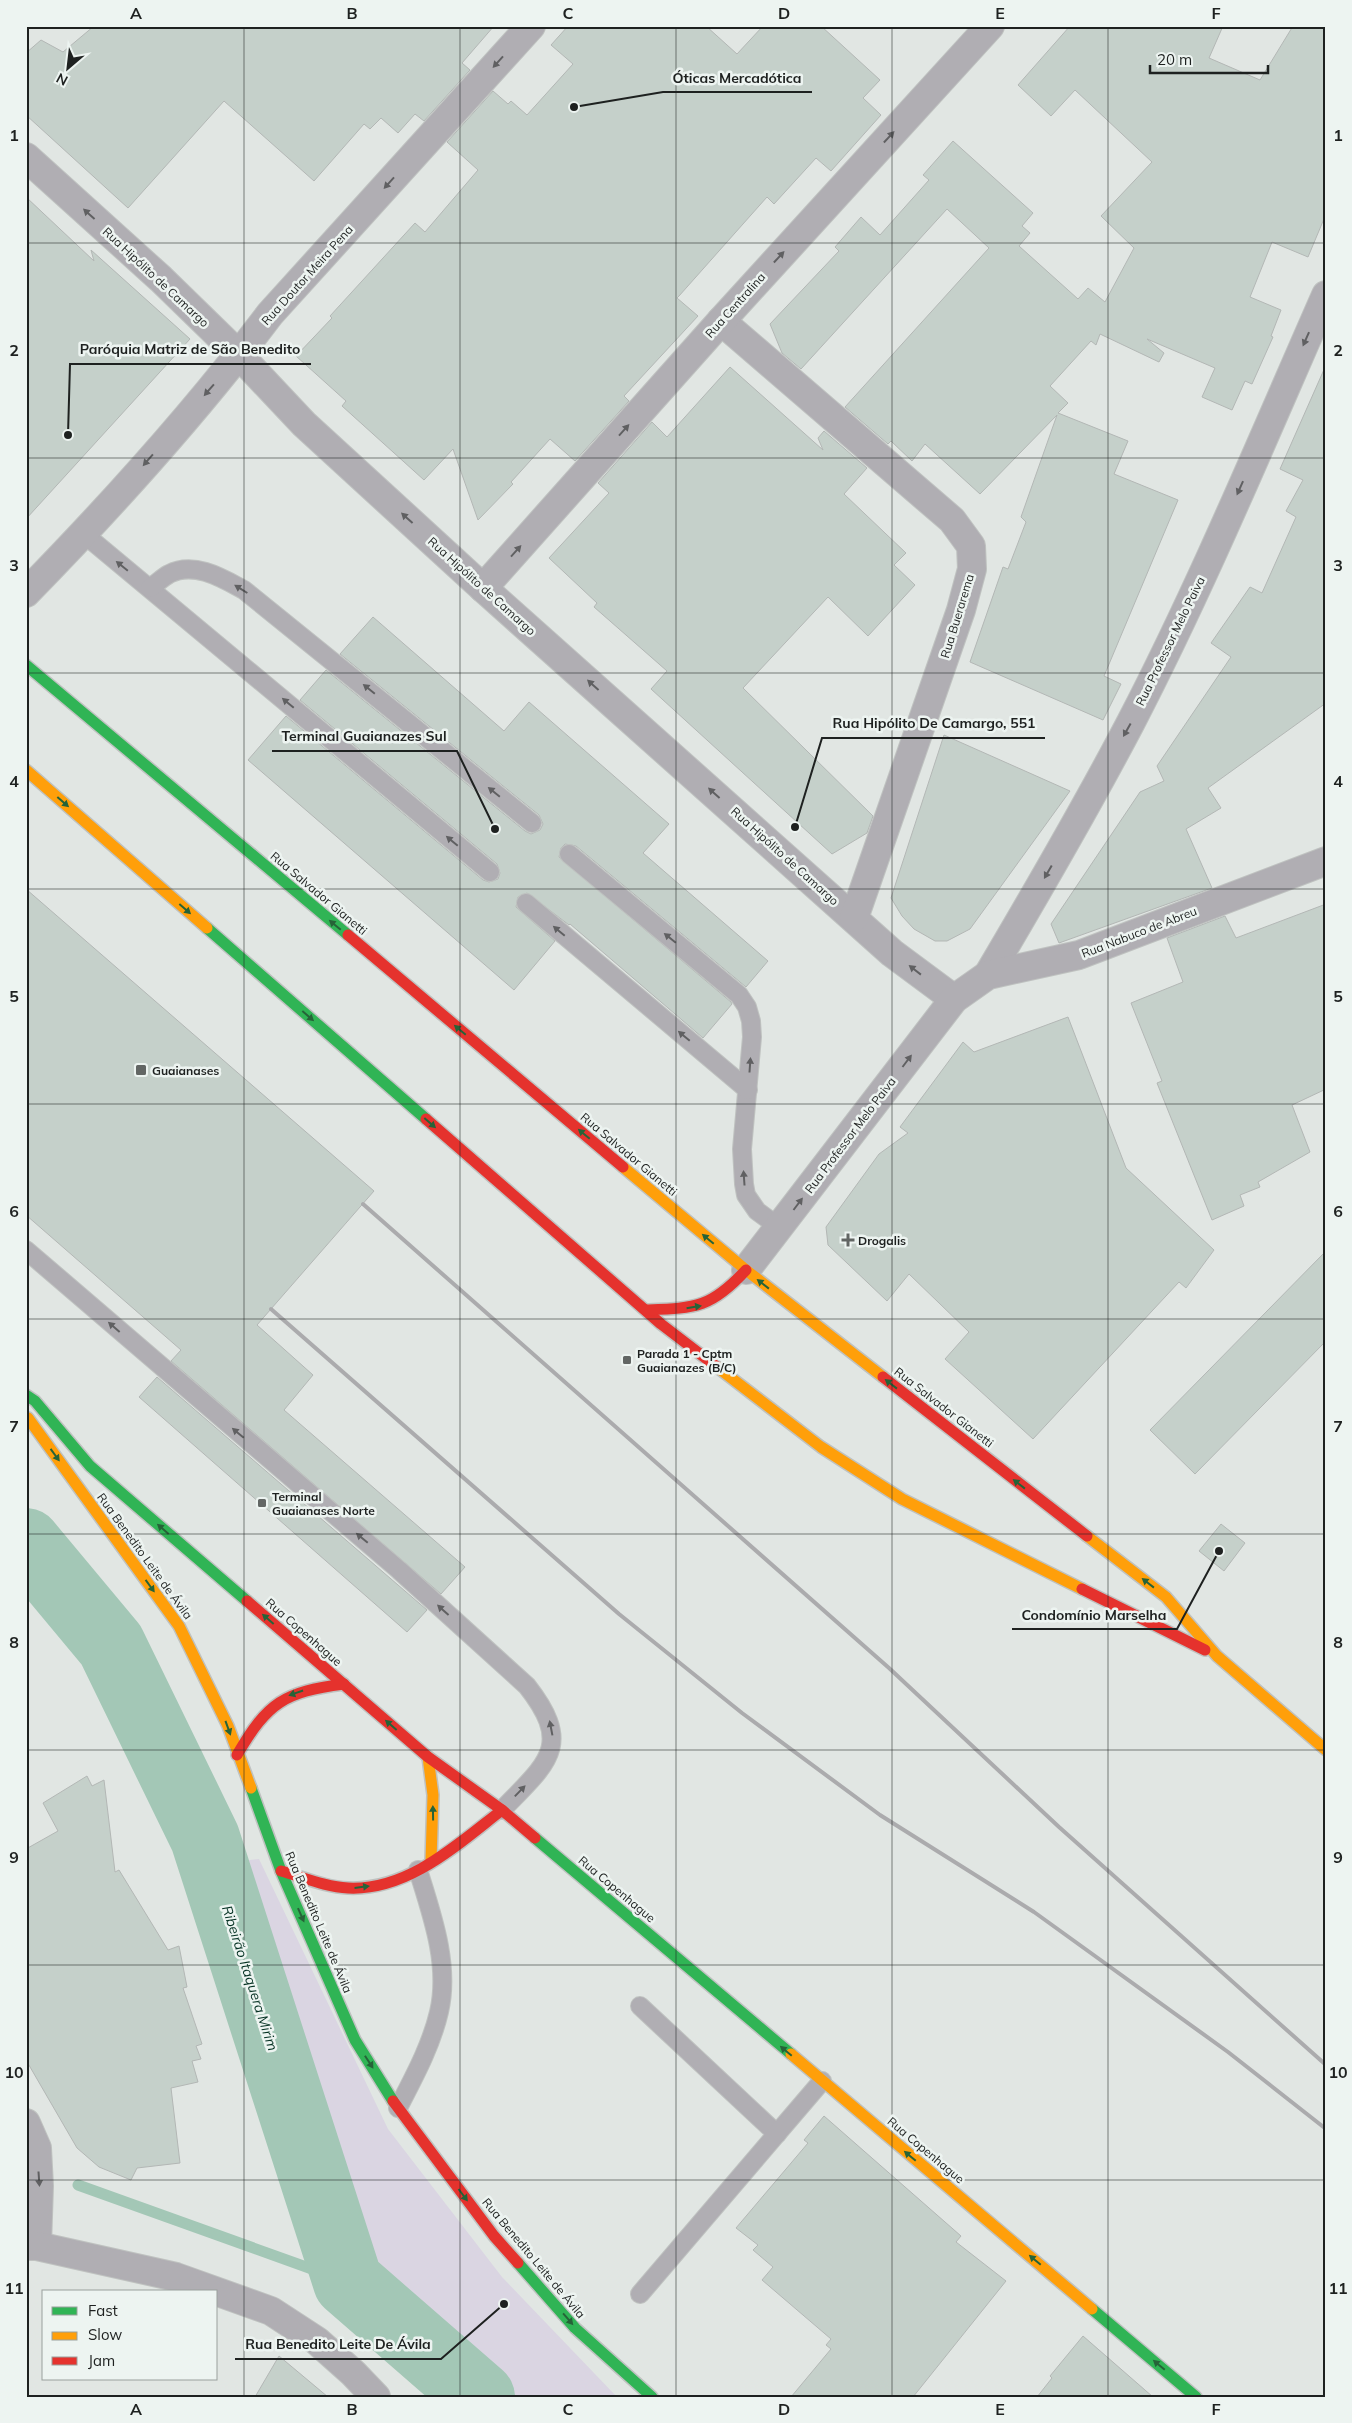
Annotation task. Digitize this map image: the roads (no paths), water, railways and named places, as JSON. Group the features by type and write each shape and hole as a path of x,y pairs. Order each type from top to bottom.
{"main road":[{"name":"Rua Salvador Gianetti","path":"26,665 746,1270 1166,1597 1217,1656 1326,1750"},
{"name":"Rua Salvador Gianetti","path":"26,770 646,1310 821,1447 902,1499 1217,1656"},
{"path":"646,1310 706,1305 728,1291 746,1270"},
{"name":"Rua Copenhague","path":"26,1396 35,1401 90,1466 428,1757 502,1810 1196,2397"},
{"name":"Rua Benedito Leite de Ávila","path":"26,1416 179,1626 216,1700 281,1870 355,2040 398,2108 494,2236 576,2328 652,2397"},
{"path":"237,1755 262,1715 280,1699 298,1691 344,1684"},
{"path":"425,1866 433,1795 428,1757"},
{"path":"281,1870 319,1883 349,1888 384,1884 425,1866 502,1810"}],"street":[{"name":"Rua Doutor Meira Pena","path":"26,593 84,534 239,355 270,314 531,26"},
{"name":"Rua Centralina","path":"483,588 721,320 990,26"},
{"name":"Rua Hipólito de Camargo","path":"26,157 161,279 239,355 304,424 483,588 892,953 954,999"},
{"name":"Rua Professor Melo Paiva","path":"988,975 1071,832 1131,722 1200,580 1326,295"},
{"name":"Rua Buerarema","path":"721,320 952,520 971,546 972,569 961,610 854,918"},
{"name":"Rua Nabuco de Abreu","path":"954,999 988,975 1079,956 1326,861"},
{"name":"Rua Professor Melo Paiva","path":"746,1270 954,999"},
{"path":"26,2123 37,2150 39,2209 31,2246 176,2277 213,2290"},
{"path":"218,2292 271,2310 317,2340 353,2372 376,2397"}],"lane":[{"path":"84,534 490,872"},
{"path":"150,588 170,573 197,570 218,575 244,590 532,823"},
{"path":"569,854 739,995 747,1007 751,1020 748,1090 742,1149 746,1195 757,1211 780,1228"},
{"path":"526,903 748,1090"},
{"path":"26,1250 399,1570 527,1686 541,1704 550,1721 553,1736 551,1749 538,1773 502,1810"},
{"path":"398,2108 426,2052 439,2011 442,1972 425,1866"},
{"path":"640,2006 777,2134"},
{"path":"640,2294 822,2081"}],"waterway":[{"name":"Ribeirão Itaquera Mirim","path":"26,1543 111,1645 205,1838 348,2282 480,2397"},
{"path":"78,2185 348,2282"}],"railway":[{"path":"363,1204 889,1668 1059,1827 1326,2065"},
{"path":"271,1309 619,1614 742,1713 880,1815 1034,1912 1228,2052 1326,2129"}],"place":[{"name":"Óticas Mercadótica","path":"574,107"},
{"name":"Paróquia Matriz de São Benedito","path":"68,435"},
{"name":"Rua Hipólito De Camargo, 551","path":"795,827"},
{"name":"Terminal Guaianazes Sul","path":"495,829"},
{"name":"Guaianases","path":"141,1070"},
{"name":"Drogalis","path":"848,1240"},
{"name":"Parada 1 - Cptm Guaianazes (B/C)","path":"627,1360"},
{"name":"Terminal Guaianases Norte","path":"262,1503"},
{"name":"Condomínio Marselha","path":"1219,1551"},
{"name":"Rua Benedito Leite De Ávila","path":"504,2304"}]}
